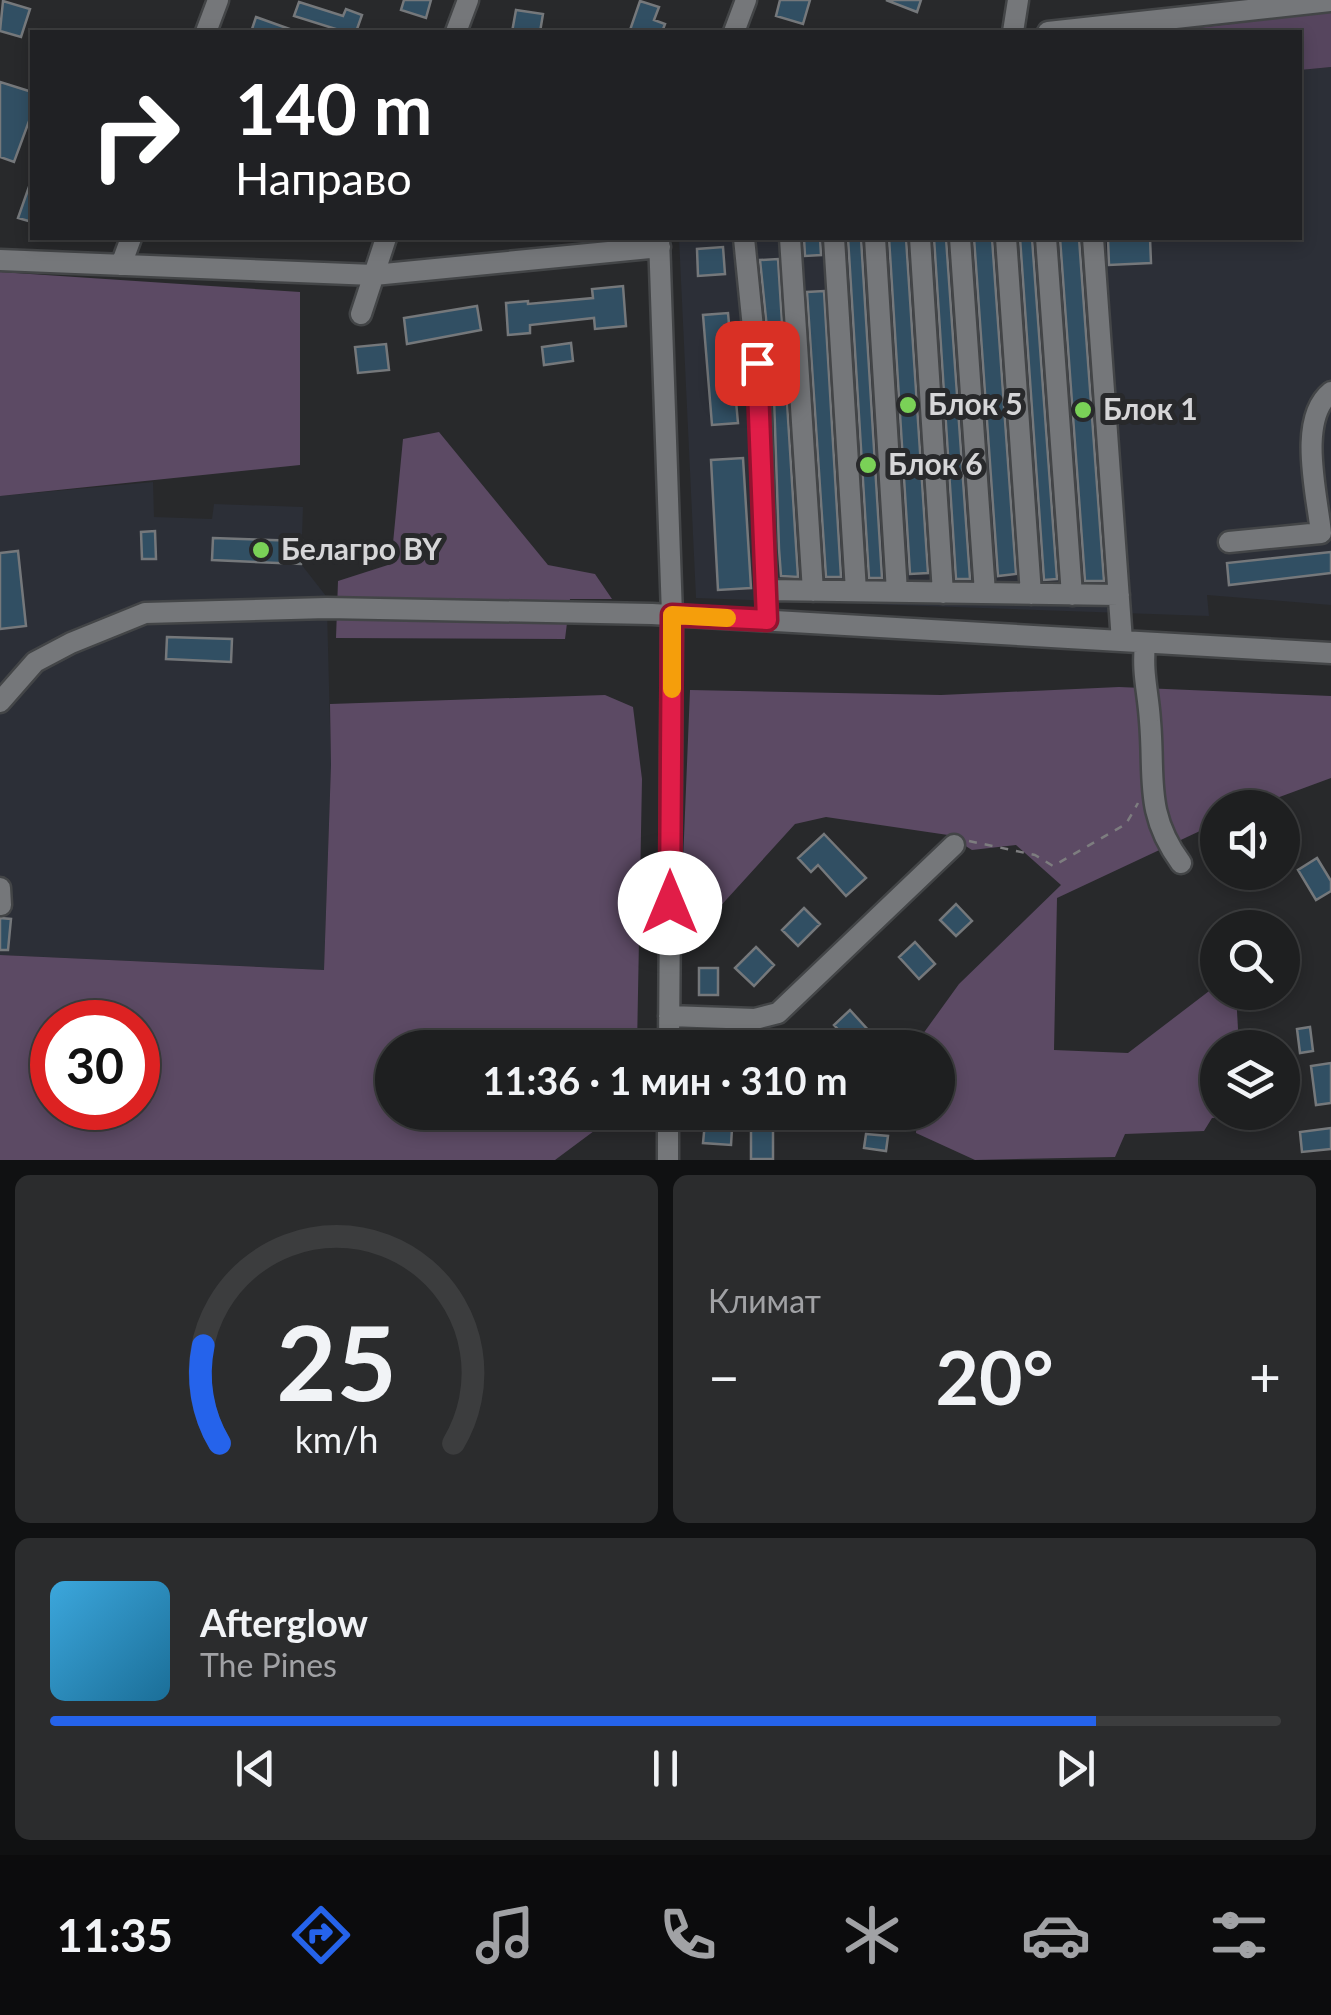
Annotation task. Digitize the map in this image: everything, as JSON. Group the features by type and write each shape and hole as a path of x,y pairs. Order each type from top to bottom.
{"street":[{"path":"207,30 218,0"},
{"path":"457,30 468,0"},
{"path":"735,30 746,0"},
{"path":"1012,30 1018,0"},
{"path":"1087,30 1331,2"},
{"path":"121,264 130,240"},
{"path":"361,314 385,240"},
{"path":"744,240 760,398 767,620"},
{"path":"790,240 814,590"},
{"path":"834,240 856,591"},
{"path":"874,240 897,592"},
{"path":"920,240 943,593"},
{"path":"960,240 984,593"},
{"path":"1006,240 1031,594"},
{"path":"1046,240 1072,594"},
{"path":"1092,240 1122,641"},
{"path":"0,260 374,275 659,242 672,615 669,1030"},
{"path":"1229,542 1326,532 1311,433 1316,410 1331,392"},
{"path":"766,590 1120,595"},
{"path":"0,702 34,662 145,613 327,608 672,615 1331,653"},
{"path":"1145,643 1142,674 1150,721 1154,809 1160,830 1181,863"},
{"path":"669,1016 755,1019 778,1012 954,845"},
{"path":"0,888 1,905"},
{"path":"668,1130 668,1160"}],"path":[{"path":"954,845 966,841 1010,849 1035,855 1053,866 1126,824 1150,772"}],"shaded area":[{"path":"1331,12 1331,67 1302,70 1302,30 1180,30"},
{"path":"1331,67 1331,605 1207,595 1209,616 696,598 679,240 1302,240 1302,70"},
{"path":"0,272 300,292 300,465 0,496"},
{"path":"439,432 548,565 595,574 612,599 570,599 565,639 336,638 338,581 391,564 403,439"},
{"path":"153,482 154,517 212,519 214,504 303,507 301,564 326,596 327,608 331,765 324,970 0,955 0,496"},
{"path":"1119,687 1331,696 1331,778 1298,790 1200,790 1200,831 1057,898 1054,1050 1128,1053 1200,998 1200,1010 1237,1010 1238,1030 1200,1030 1200,1130 1204,1131 1125,1134 1115,1157 975,1160 916,1133 955,1130 955,1030 926,1030 959,984 1061,885 1016,845 972,850 948,835 826,817 795,824 716,911 681,911 690,690 941,695"},
{"path":"605,695 633,707 642,779 637,1030 375,1030 375,1130 598,1130 555,1160 0,1160 0,955 324,970 330,704"}],"building":[{"path":"404,0 431,0 426,18 401,10"},
{"path":"780,0 810,0 803,24 776,16"},
{"path":"886,0 921,0 917,12"},
{"path":"3,1 30,9 21,37 0,31"},
{"path":"640,1 659,7 654,20 665,24 663,30 630,30"},
{"path":"299,2 343,16 346,9 362,15 357,30 339,30 294,16"},
{"path":"516,10 543,14 540,30 512,30"},
{"path":"256,17 292,30 252,30"},
{"path":"0,82 30,91 30,118 14,162 0,157"},
{"path":"30,184 30,221 18,218"},
{"path":"804,240 820,240 821,255 805,256"},
{"path":"848,240 861,240 882,578 869,578"},
{"path":"889,240 906,240 928,573 910,574"},
{"path":"934,240 946,240 970,579 956,579"},
{"path":"974,240 992,240 1016,574 998,576"},
{"path":"1020,240 1032,240 1057,579 1044,580"},
{"name":"Блок 1","path":"1060,240 1079,240 1104,581 1085,581"},
{"path":"1108,240 1150,240 1151,263 1109,265"},
{"path":"723,247 725,274 698,276 697,249"},
{"path":"778,259 798,577 781,576 774,397 760,260"},
{"path":"623,286 626,326 595,329 594,318 530,325 530,333 508,335 506,303 593,298 592,289"},
{"path":"824,291 841,577 826,577 807,292"},
{"path":"477,306 481,330 407,344 404,318"},
{"path":"728,313 738,423 712,425 703,315"},
{"path":"571,343 573,361 544,365 542,347"},
{"path":"386,344 389,370 358,373 355,347"},
{"path":"743,458 751,588 718,590 711,460"},
{"path":"155,531 156,559 142,559 141,532"},
{"path":"213,538 302,541 301,564 212,560"},
{"path":"18,551 26,626 0,629 0,553"},
{"path":"1331,552 1331,573 1229,585 1227,563"},
{"path":"167,637 232,639 231,662 166,659"},
{"path":"824,834 866,878 846,896 818,865 811,872 798,858"},
{"path":"1317,858 1331,881 1331,891 1316,900 1300,869"},
{"path":"956,904 972,921 956,936 940,920"},
{"path":"804,908 820,924 798,946 782,930"},
{"path":"0,918 11,919 8,950 0,950"},
{"path":"915,942 935,964 919,979 899,957"},
{"path":"756,947 774,965 754,986 735,968"},
{"path":"699,968 718,968 718,995 699,995"},
{"path":"850,1010 868,1030 839,1030 834,1025"},
{"path":"1310,1027 1313,1051 1300,1053 1297,1029"},
{"path":"1331,1063 1331,1103 1316,1105 1311,1066"},
{"path":"1331,1128 1331,1149 1302,1152 1300,1132"},
{"path":"704,1130 732,1130 731,1145 703,1143"},
{"path":"751,1130 773,1130 773,1159 751,1159"},
{"path":"866,1134 888,1136 886,1151 864,1148"}],"slow traffic":[{"path":"672,689 672,615 727,618"}],"place":[{"name":"Блок 5","path":"908,405"},
{"name":"Блок 1","path":"1083,410"},
{"name":"Блок 6","path":"868,465"},
{"name":"Белагро BY","path":"261,550"}],"route":[{"path":"670,903 672,615 767,620 757,363"}]}
